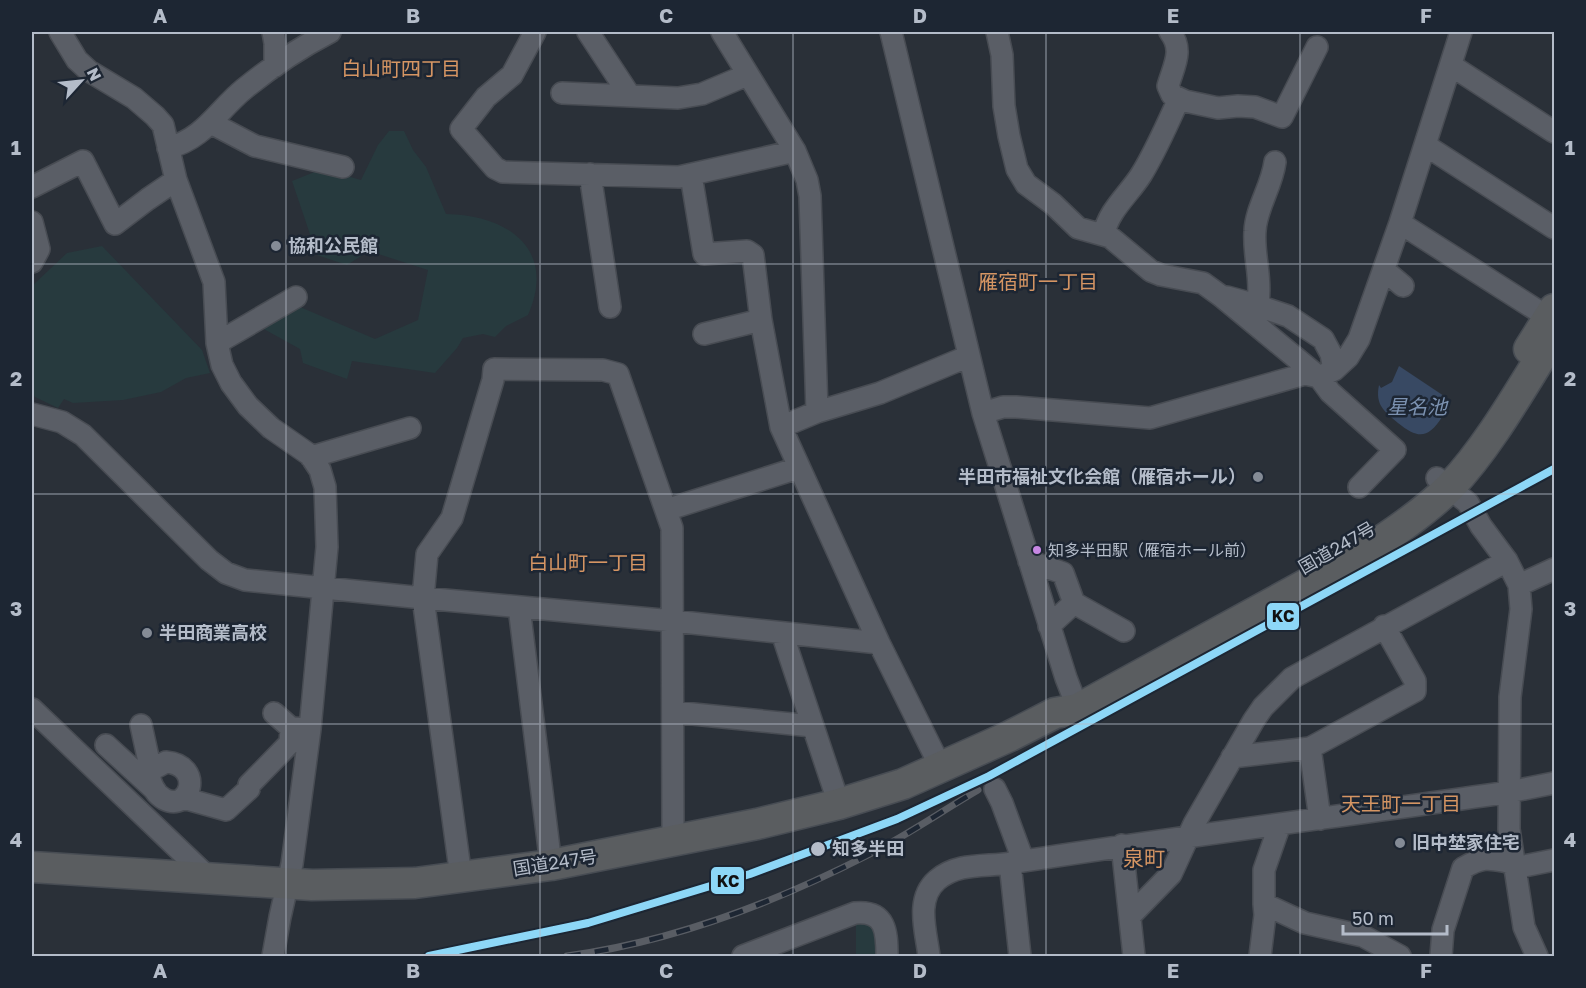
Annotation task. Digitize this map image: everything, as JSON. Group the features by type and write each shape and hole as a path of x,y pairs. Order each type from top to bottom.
{"highway":[{"name":"国道247号","path":"32,867 287,885 415,883 551,865 757,824 839,804 903,784 1010,736 1358,556 1395,532 1505,414 1553,321"}],"street":[{"path":"60,32 71,52 90,71 134,98 163,126 176,180 214,282 218,343 222,365 231,383 248,406 271,428 310,457 320,470 325,487 327,547 323,589 301,729 292,864 273,957"},
{"path":"273,32 276,43 275,66"},
{"path":"168,148 183,144 198,135 244,89 300,48 330,32"},
{"path":"535,32 512,75 486,97 460,129 495,168 503,172 680,177 795,151"},
{"path":"588,32 630,96"},
{"path":"722,32 795,151 807,180 810,196 817,412"},
{"path":"891,32 983,413 1049,626 1068,705"},
{"path":"997,32 1002,56 1004,106 1017,169 1026,184 1053,204 1072,224 1078,228 1104,234 1118,242 1151,271 1203,283 1326,374"},
{"path":"1170,32 1178,42 1178,51 1168,86 1172,96 1218,108 1255,106 1282,117 1317,47"},
{"path":"983,413 1003,407 1016,407 1150,418 1305,374 1326,374 1348,357 1359,339 1384,270 1452,66 1461,32"},
{"path":"1452,66 1554,132"},
{"path":"562,93 678,98 702,94 747,75"},
{"path":"1104,234 1115,210 1141,176 1179,99"},
{"path":"211,123 255,146 343,167"},
{"path":"1425,145 1554,228"},
{"path":"32,187 83,161 115,224 176,180"},
{"path":"1258,302 1260,284 1255,231 1274,175 1275,162"},
{"path":"590,174 610,308"},
{"path":"690,175 704,254 747,251 753,255 761,320 781,427 879,643 941,768"},
{"path":"32,222 39,249 32,262"},
{"path":"1400,223 1553,321"},
{"path":"1384,270 1403,286"},
{"path":"1221,296 1250,303 1258,302"},
{"path":"218,343 296,297"},
{"path":"1258,302 1264,308 1288,316 1323,339 1331,354 1326,374 1330,392 1395,450 1359,487"},
{"path":"704,334 761,320"},
{"path":"781,427 817,412 880,393 969,356"},
{"path":"461,877 423,598 427,554 452,518 493,380 494,369 603,370 618,374 672,528 673,841"},
{"path":"36,413 62,422 83,435 209,560 226,573 245,580 879,643"},
{"path":"310,457 411,428"},
{"path":"666,510 798,468"},
{"path":"1443,482 1468,503 1481,526 1507,561 1519,585 1521,609 1510,697 1509,829 1524,927 1537,957"},
{"path":"1029,561 1063,573 1070,606 1118,634"},
{"path":"1130,916 1171,874 1187,837 1258,713 1292,678 1507,561"},
{"path":"1519,585 1554,569"},
{"path":"1049,626 1070,606"},
{"path":"519,607 551,865"},
{"path":"1232,757 1310,748 1415,691 1415,681 1384,626"},
{"path":"782,633 839,804"},
{"path":"32,709 211,880"},
{"path":"673,712 812,726"},
{"path":"274,713 301,729"},
{"path":"141,725 156,786"},
{"path":"106,745 156,786 171,802 183,798 226,810 249,789 249,785 301,729"},
{"path":"1310,748 1320,819"},
{"path":"145,815 166,762 175,762 184,769 190,780 190,788 183,798"},
{"path":"929,957 922,907 928,890 938,879 954,870 1509,792 1554,783"},
{"path":"995,789 1002,803 1017,862 1020,957"},
{"path":"1260,957 1265,915 1264,870 1280,824"},
{"path":"1122,845 1134,957"},
{"path":"1441,957 1443,930 1463,867 1477,859 1484,858 1514,866 1554,860"},
{"path":"1264,904 1305,923 1362,936 1369,949 1400,957"},
{"path":"744,957 855,913 866,912 876,916 883,925 887,936 886,957"},
{"path":"776,944 788,947 793,957"}],"green space":[{"path":"389,131 404,131 413,150 426,167 446,214 489,221 507,229 521,240 531,254 536,272 535,292 528,315 506,326 495,337 483,334 463,338 435,373 352,361 347,379 303,363 300,349 262,328 300,307 375,339 418,320 428,270 369,251 347,265 317,255 292,181 322,169 361,180 378,145"},
{"path":"102,246 202,350 210,373 186,378 161,392 123,400 73,403 64,399 58,408 35,397 32,393 32,286 67,253"},
{"path":"856,919 873,921 882,956 856,956"}],"water":[{"name":"星名池","path":"1399,366 1446,399 1447,406 1444,414 1427,433 1411,432 1389,415 1380,403 1379,385 1381,388 1392,382"}],"railway":[{"path":"567,956 606,950 684,931 759,904 832,873 882,848 978,790"}],"transit line":[{"name":"KC","path":"429,956 588,923 750,874 897,819 989,776 1554,469"}],"place":[{"name":"協和公民館","path":"276,246"},
{"name":"半田市福祉文化会館（雁宿ホール）","path":"1258,477"},
{"name":"知多半田駅（雁宿ホール前）","path":"1037,550"},
{"name":"半田商業高校","path":"147,633"},
{"name":"旧中埜家住宅","path":"1400,843"},
{"name":"知多半田","path":"818,849"}],"district":[{"name":"白山町四丁目","path":"401,69"},
{"name":"雁宿町一丁目","path":"1038,282"},
{"name":"白山町一丁目","path":"588,563"},
{"name":"天王町一丁目","path":"1401,804"},
{"name":"泉町","path":"1144,859"}]}
